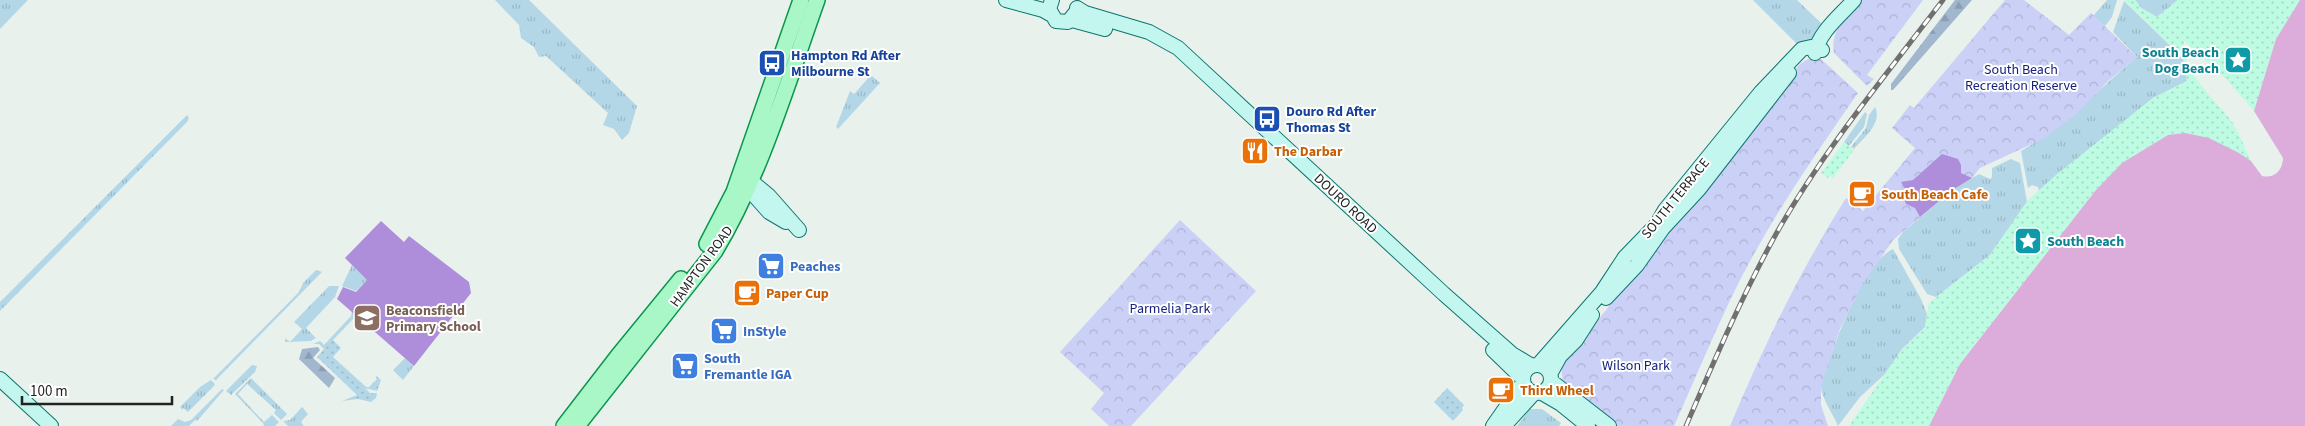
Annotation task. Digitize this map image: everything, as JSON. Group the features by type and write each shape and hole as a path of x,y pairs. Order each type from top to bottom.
{"main road":[{"name":"HAMPTON ROAD","path":"577,426 715,251 735,217 743,183 801,0"},
{"name":"HAMPTON ROAD","path":"564,426 712,237 743,183 817,0"}],"street":[{"path":"1006,0 1043,10 1051,7 1060,22 1074,9"},
{"path":"1820,52 1817,41 1854,0"},
{"name":"DOURO ROAD","path":"1074,9 1149,32 1178,48 1444,294 1512,354 1535,366"},
{"name":"DOURO ROAD","path":"1074,9 1151,42 1173,55 1523,381"},
{"name":"SOUTH TERRACE","path":"1535,366 1602,292 1625,258 1657,224 1665,210 1761,92 1798,52 1808,47 1820,52"},
{"name":"SOUTH TERRACE","path":"1551,377 1560,356 1576,340 1588,320 1636,265 1662,228 1699,189 1794,66 1799,61 1820,52"},
{"path":"735,217 746,205 754,203 799,230 769,196 743,183"},
{"path":"743,183 769,212"},
{"path":"1493,426 1523,381 1526,371 1535,366 1545,368 1551,377 1609,426"},
{"path":"1504,426 1538,393 1548,388 1551,377"},
{"path":"0,379 51,426"},
{"path":"1523,381 1528,390 1561,404 1588,426"}],"green space":[{"path":"0,0 28,0 0,29"},
{"path":"495,0 529,0 637,106 629,133 622,140 614,129 603,125 608,113 546,56 539,57 534,47 521,38 519,25"},
{"path":"1753,0 1797,0 1822,24 1817,38 1799,46"},
{"path":"1861,0 1923,0 1867,75 1874,79 1867,86 1834,53 1833,45 1834,37 1840,24"},
{"path":"1955,0 1972,0 1891,90 1891,84"},
{"name":"South Beach Recreation Reserve","path":"2005,0 2024,0 2069,35 2091,13 2137,57 2108,81 2076,114 2045,138 1980,168 1972,178 1951,191 1893,240 1862,285 1840,329 1821,387 1821,405 1828,426 1730,426 1783,310 1813,253 1846,198 1863,211 1915,148 1892,128 1910,105 1914,108"},
{"path":"2107,0 2117,0 2112,17 2105,26 2093,16"},
{"path":"2135,0 2178,0 2157,17 2141,8"},
{"path":"2124,1 2183,58 2187,81 2153,98 2039,191 2038,187 2032,185 2028,188 2021,151 2038,141 2068,118 2137,57 2113,32"},
{"name":"Wilson Park","path":"1808,59 1821,59 1858,93 1796,184 1753,255 1723,316 1674,426 1618,426 1563,384 1561,367 1800,64"},
{"path":"871,75 880,83 838,129 836,127 850,91 854,94"},
{"path":"1875,107 1876,119 1871,130 1854,149 1851,147 1866,128 1869,115"},
{"path":"1865,112 1867,114 1864,127 1849,146 1844,142"},
{"path":"187,115 189,118 187,122 0,311 0,302"},
{"path":"2011,159 2020,163 2027,202 1990,255 1936,297 1927,294 1899,249 1898,239 1903,232 1951,191 1979,174 1990,179 1992,177 1992,168"},
{"name":"Parmelia Park","path":"1180,220 1256,291 1131,426 1109,426 1091,409 1104,393 1060,352"},
{"path":"1893,249 1921,299 1927,314 1925,327 1902,349 1885,374 1860,397 1838,426 1822,392 1823,377 1854,299 1872,268"},
{"path":"352,265 367,280 356,291 342,286"},
{"path":"316,270 322,272 216,380 213,379 298,293 304,282"},
{"path":"329,286 339,286 335,297 306,328 316,338 311,341 290,342 302,329 294,322"},
{"path":"352,312 356,316 333,340 341,348 333,357 368,388 377,379 375,375 381,380 377,391 365,388 370,393 377,393 376,398 371,402 358,399 342,401 357,395 317,357 324,349 319,344 313,344 320,341 324,345 351,316"},
{"path":"318,347 320,350 313,358 335,378 329,388 299,359 302,349"},
{"path":"405,358 414,366 403,380 393,370"},
{"path":"252,365 257,366 255,372 231,395 226,391"},
{"path":"251,378 287,414 281,420 274,413 276,410 247,384 238,394 264,422 272,415 279,422 275,426 264,426 235,394"},
{"path":"211,380 215,385 188,412 183,408 182,410 180,407 200,387"},
{"path":"1447,388 1464,405 1463,410 1453,421 1434,402"},
{"path":"222,389 224,390 197,421 195,420 189,426 171,426 178,419 185,422 191,420"},
{"path":"302,407 308,414 301,422 304,426 288,426 283,421 290,420"},
{"path":"1530,409 1542,409 1561,423 1559,426 1517,426"}],"sand":[{"name":"South Beach","path":"2124,0 2135,0 2141,8 2157,17 2178,0 2300,0 2276,39 2254,111 2227,80 2184,41 2184,52 2193,73 2207,93 2230,119 2251,161 2239,153 2168,135 2122,163 2096,190 1960,364 1929,426 1849,426 1902,349 1925,327 1929,303 1990,255 2028,200 2057,174 2153,98 2187,81 2183,58"},
{"path":"1844,142 1854,150 1833,178 1830,176 1828,178 1821,173"}],"shaded area":[{"path":"2300,0 2305,0 2305,426 1929,426 1960,364 2096,190 2122,163 2168,135 2185,133 2209,138 2239,153 2251,161 2262,176 2274,175 2280,170 2283,158 2254,111 2276,39"},
{"path":"1942,154 1958,159 1961,165 1961,173 1972,178 1951,191 1920,217 1915,208 1906,204 1904,199 1907,192 1901,182 1913,180"},
{"path":"381,221 404,242 409,236 469,282 471,293 414,366 337,299 343,287 356,292 367,280 345,258"}],"railway":[{"path":"1686,426 1752,281 1794,203 1855,114 1943,0"}],"place":[{"name":"South Beach Dog Beach","path":"2238,60"},
{"name":"Hampton Rd After Milbourne St","path":"772,63"},
{"name":"Douro Rd After Thomas St","path":"1267,119"},
{"name":"The Darbar","path":"1255,151"},
{"name":"South Beach Cafe","path":"1862,194"},
{"name":"South Beach","path":"2028,241"},
{"name":"Peaches","path":"771,266"},
{"name":"Paper Cup","path":"747,293"},
{"name":"Beaconsfield Primary School","path":"367,318"},
{"name":"InStyle","path":"724,331"},
{"name":"South Fremantle IGA","path":"685,366"},
{"name":"Third Wheel","path":"1501,390"}]}
